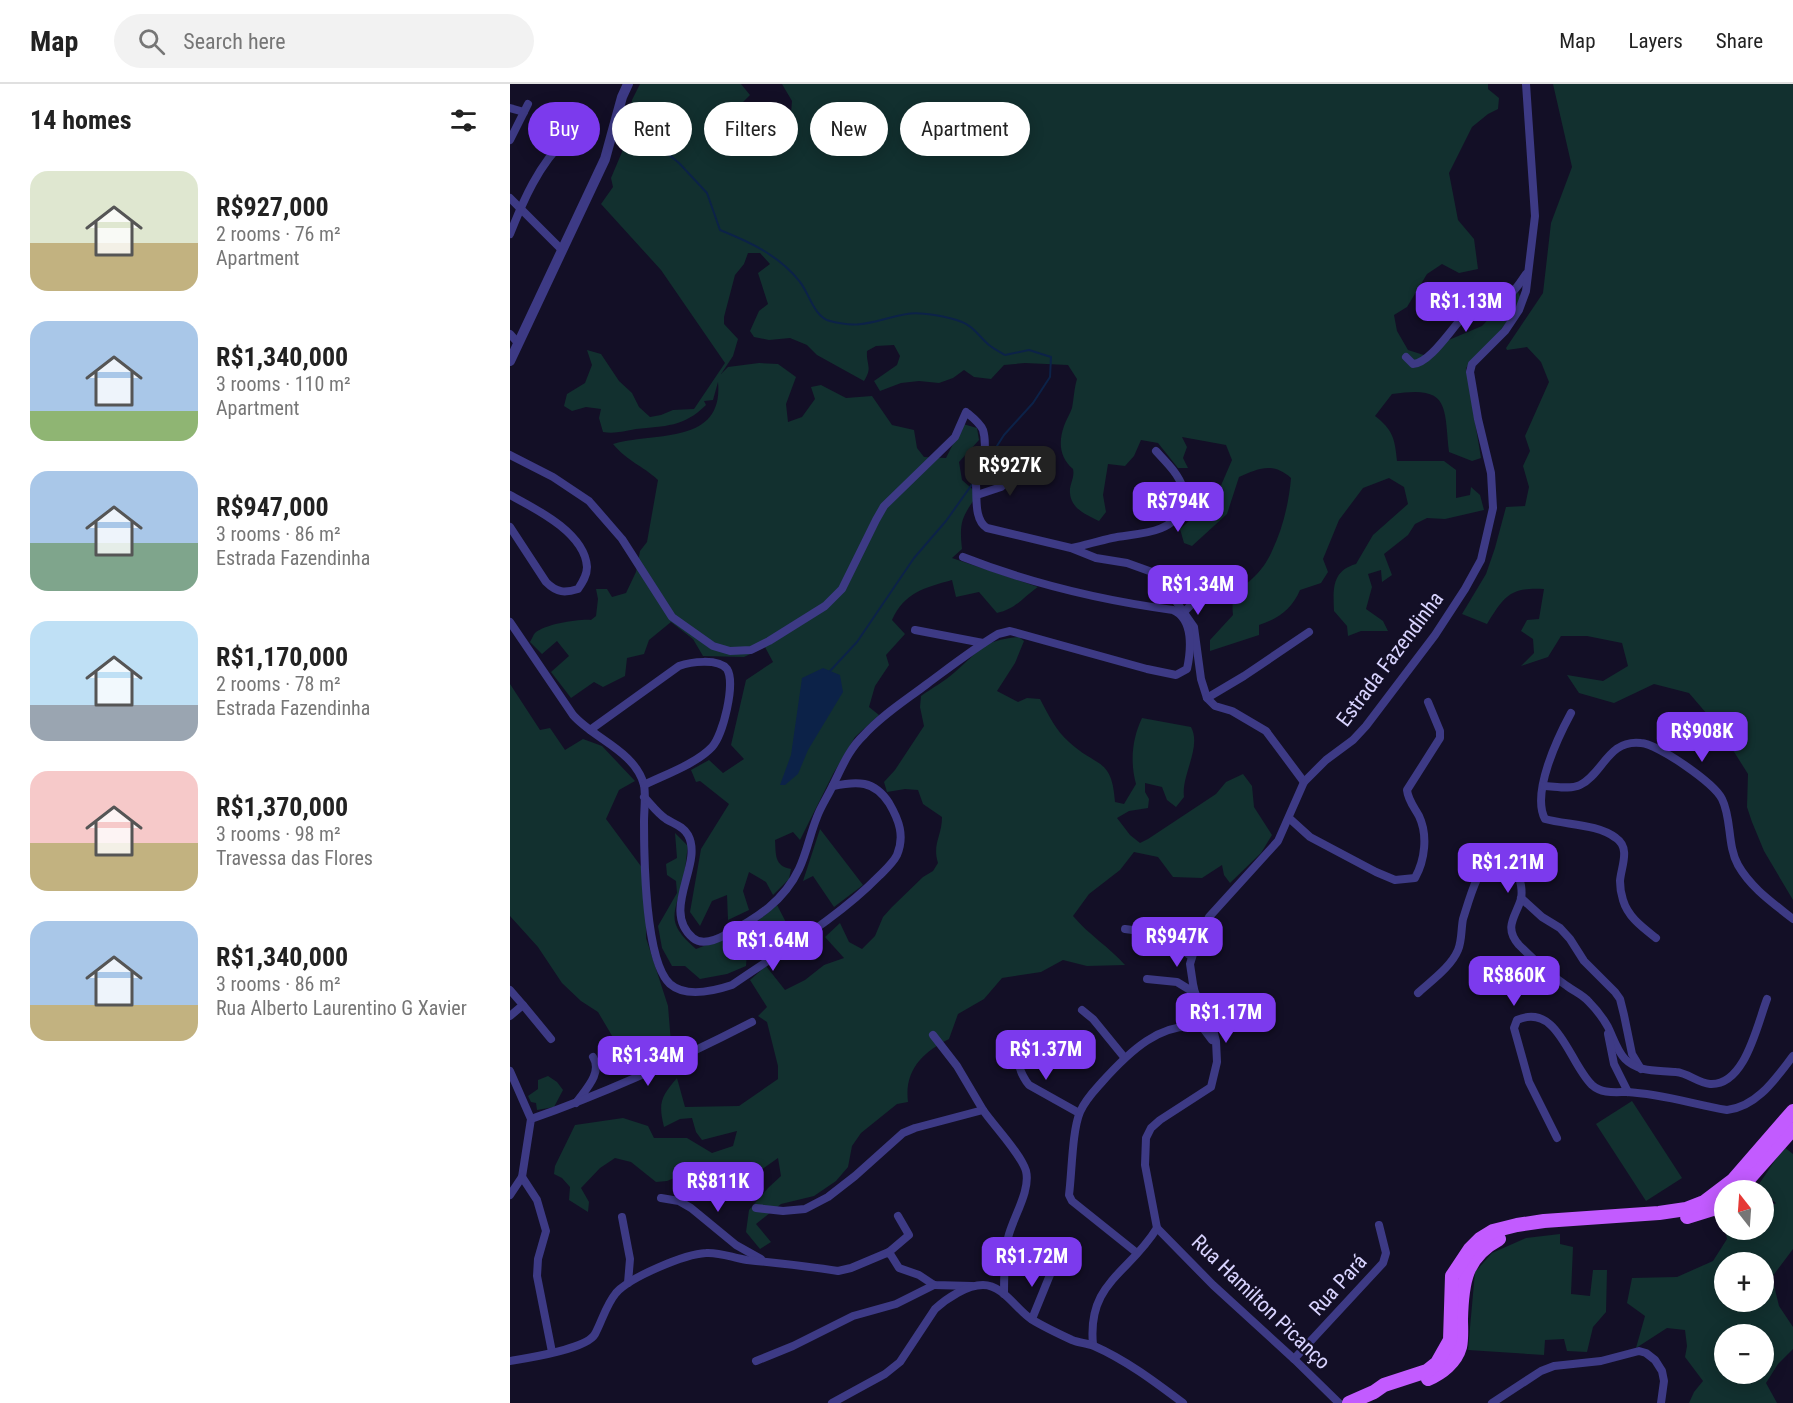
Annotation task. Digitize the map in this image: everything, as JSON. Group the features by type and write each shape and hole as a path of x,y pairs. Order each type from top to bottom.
{"main road":[{"path":"1349,1403 1384,1385 1427,1371 1437,1363 1450,1340 1452,1276 1470,1249 1480,1239 1493,1231 1517,1225 1659,1213 1686,1209 1704,1202 1733,1180 1793,1111"},
{"path":"1748,1180 1793,1129"},
{"path":"1374,1392 1386,1392 1423,1381 1436,1376 1448,1366 1460,1346 1461,1298 1468,1268 1488,1245 1502,1236 1551,1229 1653,1223 1696,1215 1714,1209"}],"street":[{"path":"510,361 605,159 622,97 628,84"},
{"name":"Estrada Fazendinha","path":"1191,956 1209,917 1278,841 1304,782 1366,726 1435,635 1481,560 1492,508 1491,473 1470,372 1472,364 1505,331 1519,310 1526,291 1535,216 1526,84"},
{"path":"510,108 526,108 510,140"},
{"path":"510,234 521,207 550,156"},
{"path":"510,198 562,249"},
{"path":"1406,357 1413,364 1423,361 1462,317 1474,309 1511,294 1527,272"},
{"path":"510,334 518,343"},
{"path":"510,454 553,477 590,501 622,539 672,617 713,646 730,651 751,651 825,606 842,589 884,506 955,437 966,412 982,430 985,443 982,477 976,484 979,518 982,525 1071,548 1096,558 1127,563 1152,572 1185,611 1194,627 1207,698 1215,706 1232,711 1266,731 1304,782"},
{"path":"1071,548 1113,538 1145,534 1174,520 1181,513 1186,499 1184,489 1177,475 1156,451"},
{"path":"977,495 1001,487 1023,467"},
{"path":"510,495 544,513 577,543 587,568 585,578 578,589 566,593 553,590 510,527"},
{"path":"644,797 657,812 683,828 688,835 691,855 679,904 680,913 689,934 695,940 704,942 720,938 742,926 771,907 780,898 800,868 817,816 851,750 864,735 892,710 998,634 1010,631 1176,675 1187,669 1189,662 1188,626 1179,613 1173,610 1116,602 1057,588 1007,574 963,557"},
{"path":"1185,611 1217,579"},
{"path":"510,622 573,715 622,754 644,785 650,927 656,958 666,979 672,985 696,992 732,985 866,890 892,863 902,837 899,821 887,801 878,791 863,782 833,786"},
{"path":"915,630 983,643"},
{"path":"1207,698 1309,632"},
{"path":"590,730 679,666 686,663 718,663 725,667 730,677 726,719 717,741 703,756 644,785"},
{"path":"1289,818 1310,837 1376,872 1395,880 1415,878 1419,870 1425,834 1419,817 1408,798 1407,790 1440,738 1440,731 1428,702"},
{"path":"1571,713 1548,764 1541,806 1545,819 1600,830 1620,840 1624,858 1620,882 1623,899 1629,913 1656,938"},
{"path":"1544,786 1579,786 1612,752 1622,745 1640,742 1650,745 1682,764 1714,788 1722,799 1737,862 1747,879 1793,919"},
{"path":"1418,993 1439,974 1458,950 1463,920 1475,885 1483,866 1497,857 1504,858 1511,863 1518,874 1521,898 1512,916 1511,929 1514,939 1550,973 1566,986 1584,996 1607,1025 1623,1057 1641,1069 1680,1072 1704,1083 1712,1084 1733,1077 1741,1067 1767,999"},
{"path":"1521,898 1542,917 1560,928 1584,961 1616,992 1624,1015 1630,1047 1641,1069"},
{"path":"1092,1345 1091,1325 1099,1297 1157,1228 1145,1165 1146,1138 1151,1128 1160,1120 1211,1087 1218,1062 1216,1041 1210,1022 1195,993 1190,964 1191,956 1155,933 1125,929"},
{"path":"1147,979 1177,982 1195,993"},
{"path":"510,990 551,1039"},
{"path":"510,1016 523,1005"},
{"path":"1082,1010 1094,1019 1124,1057"},
{"path":"1557,1138 1529,1082 1514,1028 1517,1020 1535,1016 1542,1018 1553,1027 1593,1086 1607,1092 1664,1095 1715,1108 1734,1110 1754,1100 1772,1084 1793,1056"},
{"path":"531,1119 576,1103 687,1055 752,1022"},
{"path":"1137,1253 1072,1201 1070,1195 1079,1113 1087,1099 1124,1057 1151,1037 1176,1028 1191,1025 1203,1028 1212,1039 1216,1074"},
{"path":"1607,1025 1614,1064 1629,1092"},
{"path":"933,1035 957,1066 983,1110 1022,1162 1026,1173 1027,1184 1008,1238 1004,1294"},
{"path":"1016,1042 1019,1067 1023,1078 1029,1085 1079,1113"},
{"path":"576,1103 596,1074 596,1062 593,1057"},
{"path":"510,1071 531,1119 522,1177 510,1195"},
{"path":"756,1208 783,1211 805,1209 828,1197 872,1163 903,1133 983,1110"},
{"path":"522,1177 537,1200 546,1231 538,1259 537,1276 552,1352"},
{"path":"661,1198 679,1201 691,1208 736,1245 764,1260"},
{"path":"510,1361 584,1345 591,1340 616,1293 628,1283 689,1255 717,1253 747,1260 764,1260 837,1271 851,1268 889,1252 909,1235 898,1216"},
{"path":"622,1217 630,1259 628,1283"},
{"name":"Rua Pará","path":"1294,1359 1383,1263 1386,1253 1379,1226"},
{"name":"Rua Hamilton Picanço","path":"1157,1228 1339,1403"},
{"path":"889,1252 899,1268 919,1275 934,1285"},
{"path":"1032,1319 1054,1265"},
{"path":"756,1361 794,1346 862,1313 896,1304 934,1285 991,1286 1004,1294 1032,1319 1073,1340 1092,1345 1140,1372 1183,1403"},
{"path":"832,1403 885,1374 900,1362 935,1309 972,1286"},
{"path":"1492,1403 1531,1377 1554,1366 1601,1361 1639,1351 1655,1360 1662,1371 1665,1381 1661,1403"}],"green space":[{"path":"640,84 741,84 750,95 743,102 704,102 704,156 798,156 798,102 792,102 782,84 1488,84 1488,89 1499,98 1498,109 1472,127 1449,173 1458,220 1474,239 1478,269 1459,273 1442,264 1427,274 1407,307 1394,315 1397,331 1408,350 1430,357 1444,342 1482,326 1518,292 1522,301 1497,335 1466,368 1481,458 1472,461 1449,452 1444,411 1434,396 1411,392 1392,394 1375,416 1386,426 1392,436 1397,461 1444,461 1456,470 1456,498 1470,495 1471,487 1480,495 1484,510 1445,519 1427,518 1415,524 1408,535 1384,554 1392,575 1382,582 1381,570 1368,574 1372,587 1366,609 1383,621 1388,631 1361,631 1348,636 1347,626 1334,611 1334,588 1338,576 1348,567 1356,564 1373,535 1408,504 1404,487 1389,478 1363,488 1339,520 1323,559 1328,572 1321,583 1300,590 1293,603 1284,612 1259,625 1259,635 1210,651 1210,640 1233,615 1235,595 1259,572 1271,554 1285,515 1291,478 1272,468 1253,471 1239,477 1227,514 1192,546 1184,543 1180,529 1216,497 1232,460 1226,445 1182,437 1187,447 1183,458 1188,468 1178,468 1158,443 1141,440 1134,456 1125,466 1108,464 1103,495 1106,512 1099,521 1080,511 1073,503 1070,490 1073,469 1065,460 1061,450 1061,438 1072,408 1077,379 1068,365 1025,363 1004,365 991,379 974,377 964,370 953,378 939,383 919,381 901,383 880,391 874,381 897,365 900,356 894,345 876,346 867,351 869,369 864,381 817,355 807,345 790,338 769,340 754,337 750,331 759,311 768,304 758,273 770,264 760,253 748,253 744,264 735,275 724,317 724,324 738,339 733,356 721,374 728,367 759,363 778,364 796,377 786,404 788,422 802,417 815,399 811,387 821,385 846,398 872,396 892,425 914,430 917,448 924,457 946,458 963,424 977,428 979,440 959,462 962,480 978,494 963,520 962,549 952,558 1038,587 1014,606 997,613 979,592 956,597 952,580 924,589 903,603 892,620 905,634 886,655 889,665 875,686 869,707 879,715 855,737 833,774 800,840 793,832 775,840 779,862 791,869 789,879 773,895 766,882 749,872 743,891 749,910 728,920 727,895 712,901 700,926 690,912 701,849 729,804 700,781 696,782 691,770 709,760 723,773 744,759 731,745 746,680 773,662 765,647 744,657 703,656 693,639 671,622 649,640 644,654 627,658 625,676 603,687 594,682 571,698 551,672 569,656 557,641 542,654 530,642 535,633 547,627 570,621 591,620 596,616 598,599 596,589 607,589 612,597 626,593 636,572 640,551 647,542 658,480 613,444 665,436 698,427 710,417 717,403 718,382 713,400 704,401 706,405 690,418 665,426 612,433 603,432 599,418 601,409 586,407 572,411 564,406 567,394 585,383 592,365 587,350 601,354 619,381 632,393 639,407 650,417 673,410 694,409 725,363 661,270 601,204 613,187 611,178 620,156 692,156 692,102 632,102"},
{"path":"1553,84 1793,84 1793,900 1764,851 1752,822 1747,807 1748,774 1719,728 1689,693 1654,684 1614,703 1579,693 1567,675 1603,681 1628,666 1622,643 1587,636 1561,636 1548,657 1521,666 1534,653 1533,639 1521,631 1527,620 1539,619 1544,589 1515,592 1503,601 1487,624 1462,614 1486,574 1506,507 1525,506 1529,487 1523,466 1530,451 1525,436 1549,382 1541,362 1527,347 1507,350 1506,348 1543,293 1551,223 1572,167"},
{"path":"1019,637 1024,641 1015,663 997,691 1018,702 1027,698 1040,699 1064,738 1107,770 1115,802 1124,804 1136,784 1133,751 1142,718 1191,727 1194,743 1185,780 1184,797 1176,807 1167,800 1162,787 1145,783 1145,792 1149,799 1148,808 1129,811 1117,818 1130,835 1140,843 1148,839 1216,794 1226,782 1243,774 1252,786 1254,807 1272,835 1261,853 1230,883 1224,875 1222,865 1202,878 1173,877 1158,857 1134,852 1120,870 1089,894 1073,916 1125,965 1087,966 1063,960 1041,972 1002,978 984,999 958,1014 949,1039 931,1050 917,1063 909,1080 908,1102 897,1104 861,1133 852,1146 848,1167 836,1181 814,1196 781,1204 756,1224 771,1242 760,1249 746,1232 749,1210 781,1176 778,1158 755,1174 749,1193 734,1199 728,1184 705,1187 677,1177 656,1182 631,1162 615,1158 600,1168 581,1188 589,1202 588,1212 569,1200 570,1187 562,1178 554,1174 555,1166 575,1125 623,1118 648,1126 654,1138 687,1138 712,1153 733,1146 737,1131 702,1140 696,1132 692,1118 680,1119 664,1127 661,1106 664,1095 677,1078 685,1107 739,1106 778,1079 778,1066 767,1022 758,1016 767,1007 750,980 766,966 785,990 805,980 824,965 844,958 825,937 840,923 849,942 862,949 875,936 883,917 892,907 923,877 933,871 938,863 936,850 942,817 923,804 918,790 905,789 887,792 884,782 895,770 924,726 920,707 921,696 951,675 983,647 997,641"},
{"path":"510,684 540,730 550,728 565,750 583,739 602,746 635,781 619,790 606,819 643,869 646,891 646,938 668,1006 671,1043 659,1065 640,1069 624,1056 598,1012 581,1001 562,983 538,947 510,916"},
{"path":"820,829 863,885 834,907 813,876 803,881"},
{"path":"675,833 688,846 674,917 679,931 696,949 748,929 777,905 790,930 789,938 778,936 774,927 759,931 747,953 746,966 727,974 700,979 685,966 672,966 662,948 658,926 677,893 676,881 667,875 666,864 677,858"},
{"path":"548,1076 563,1090 554,1107 537,1110 536,1103 531,1102 528,1096 538,1089 538,1080"},
{"path":"1632,1101 1682,1178 1646,1201 1596,1124"},
{"path":"1784,1147 1793,1154 1793,1249 1774,1274 1774,1252 1719,1252 1726,1240 1774,1240 1774,1204 1776,1203 1774,1201 1774,1180 1762,1180"},
{"path":"1560,1234 1560,1244 1573,1247 1571,1294 1590,1296 1593,1270 1607,1270 1606,1312 1593,1327 1587,1352 1567,1351 1564,1339 1545,1340 1544,1355 1468,1350 1475,1272 1492,1253 1526,1238"},
{"path":"1714,1259 1714,1312 1774,1312 1774,1285 1779,1306 1793,1327 1793,1349 1774,1370 1774,1324 1714,1324 1714,1384 1767,1384 1777,1403 1689,1403 1703,1381 1685,1357 1687,1346 1685,1330 1667,1328 1636,1348 1645,1316 1627,1303 1632,1278 1677,1277"}],"water":[{"path":"823,668 840,675 843,692 808,750 798,774 785,785 780,785 791,755 802,678"}],"waterway":[{"path":"670,156 707,193 720,230 774,257 800,282 816,310 824,319 861,324 912,313 934,315 966,324 989,345 1005,355 1029,350 1051,357 1050,377 1033,403 1004,435 986,463"},
{"path":"830,671 857,642 914,558 946,521 973,483"}]}
